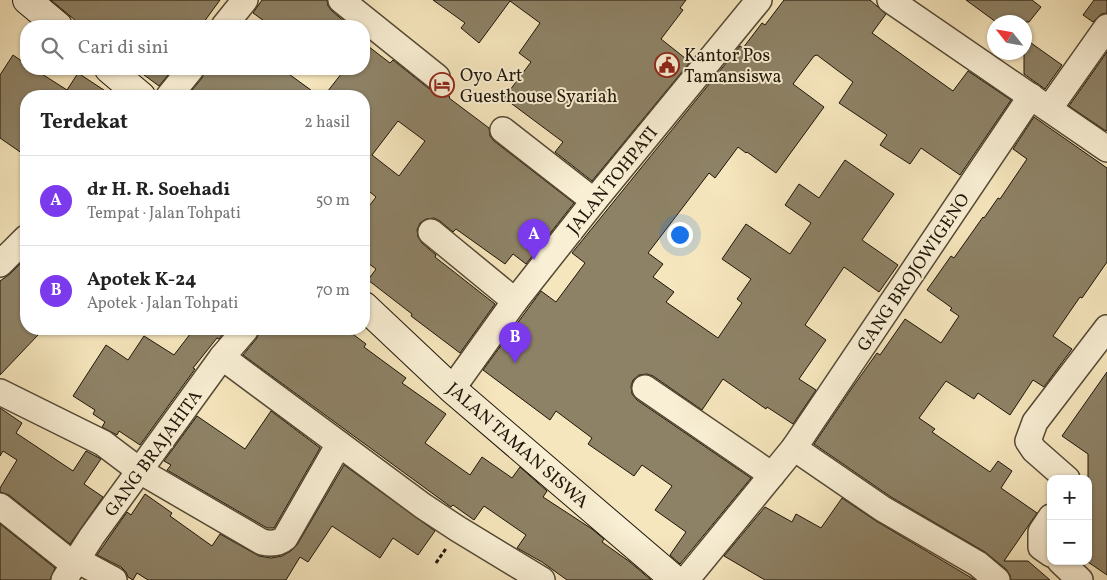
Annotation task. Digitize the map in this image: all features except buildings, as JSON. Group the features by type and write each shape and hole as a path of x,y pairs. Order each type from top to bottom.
{"main road":[{"path":"27,0 51,20"},
{"path":"116,75 133,90"},
{"name":"JALAN TAMAN SISWA","path":"370,312 452,389 675,580"}],"street":[{"path":"229,20 245,0"},
{"path":"341,0 365,20"},
{"name":"JALAN TOHPATI","path":"452,389 515,301 594,201 759,0"},
{"path":"890,0 1107,149"},
{"path":"370,24 436,78"},
{"name":"GANG BROJOWIGENO","path":"686,580 794,448 1040,103 1107,27"},
{"path":"174,90 186,75"},
{"path":"503,130 594,201"},
{"path":"431,232 515,301"},
{"path":"0,264 20,244"},
{"path":"1062,475 1034,450 1028,441 1035,422 1107,328"},
{"name":"GANG BRAJAHITA","path":"72,568 92,536 222,357 241,335"},
{"path":"222,357 430,511 542,580"},
{"path":"645,388 772,475"},
{"path":"0,392 103,443 140,471 262,542 279,543 285,538 339,444"},
{"path":"794,448 883,509 978,564 997,580"},
{"path":"0,506 72,568 114,580"},
{"path":"1047,523 1041,532 1040,547 1047,551"},
{"path":"1064,565 1080,580"}],"place":[{"name":"Kantor Pos Tamansiswa","path":"667,65"},
{"name":"Oyo Art Guesthouse Syariah","path":"442,85"},
{"name":"dr H. R. Soehadi","path":"534,260"},
{"name":"Apotek K-24","path":"515,363"}]}
